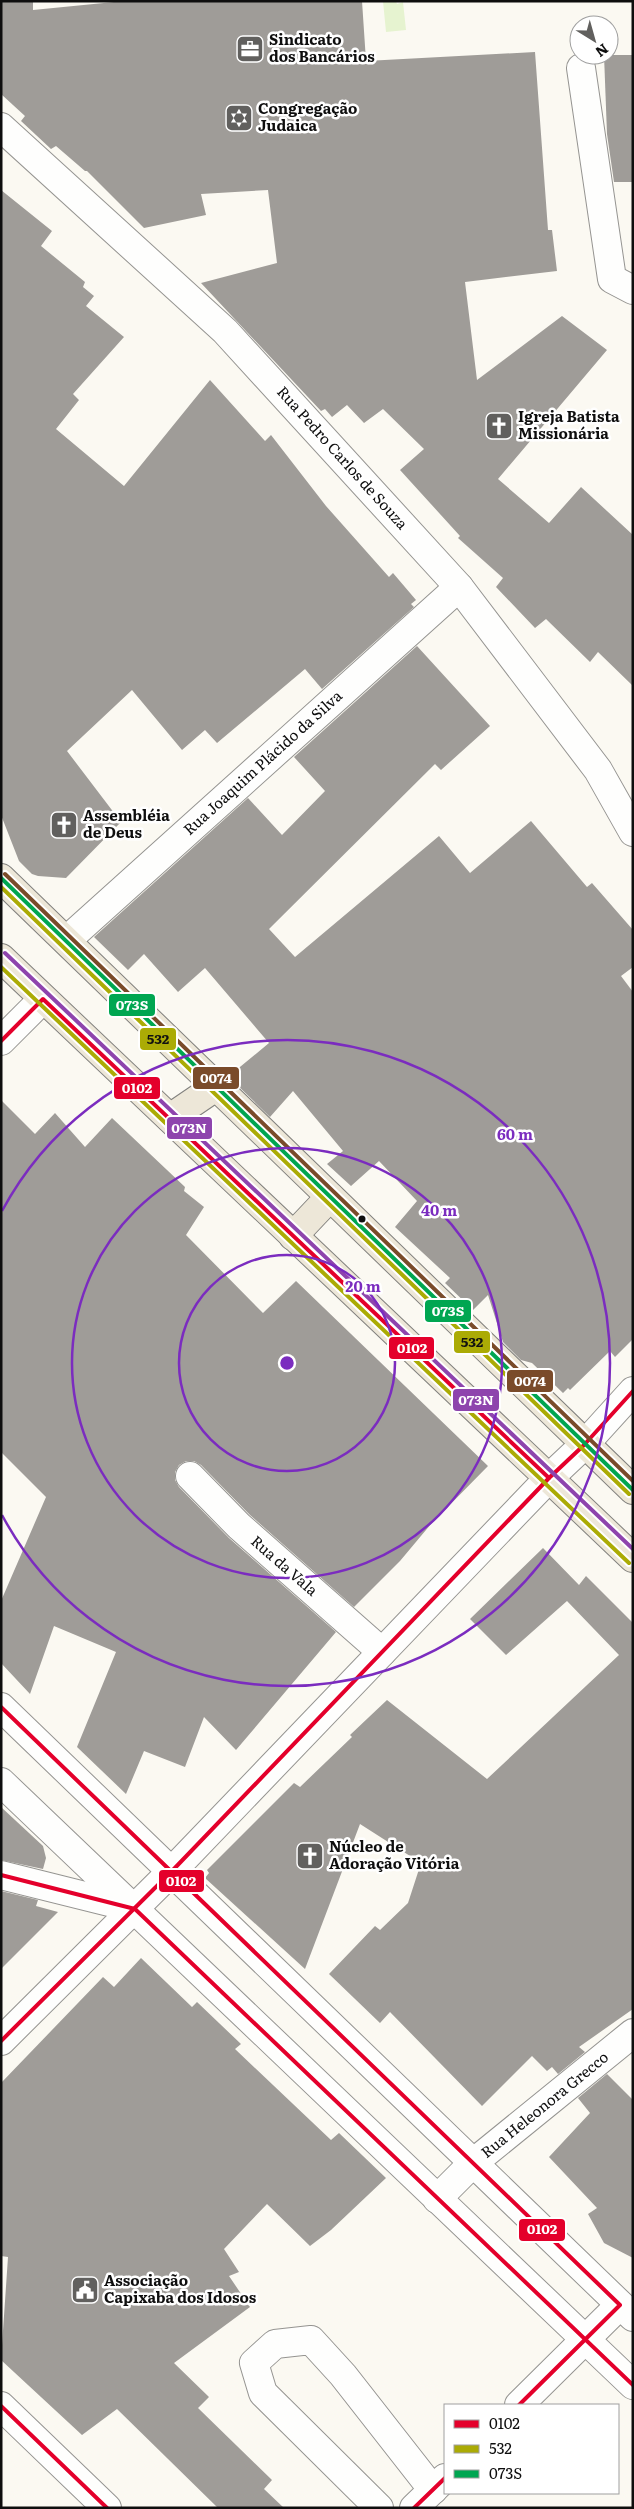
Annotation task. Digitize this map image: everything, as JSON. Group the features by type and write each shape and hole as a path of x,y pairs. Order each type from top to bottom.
{"main road":[{"path":"1,878 67,940 584,1445 633,1490"},
{"path":"1,958 633,1558"},
{"path":"170,1118 217,1086"},
{"path":"293,1236 330,1197"}],"street":[{"path":"581,68 612,279 633,290"},
{"name":"Rua Pedro Carlos de Souza","path":"1,127 225,331 459,587 598,770 633,832"},
{"name":"Rua Joaquim Plácido da Silva","path":"67,940 459,587"},
{"path":"1,1041 43,999"},
{"path":"1,2041 172,1871 549,1478 584,1445 633,1391"},
{"name":"Rua da Vala","path":"190,1476 239,1526 382,1652"},
{"path":"1,1708 626,2311 585,2341 520,2404"},
{"path":"1,1782 633,2385"},
{"path":"1,1875 135,1909"},
{"name":"Rua Heleonora Grecco","path":"437,2199 473,2163 633,2033"},
{"path":"379,2508 263,2392 254,2363 275,2344 310,2340 343,2375 431,2492"},
{"path":"6,2416 107,2508"}],"green space":[{"path":"383,1 396,1 397,4 403,2 406,30 386,32"}],"building":[{"path":"1,1 33,1 33,10 124,1 362,1 366,61 535,52 548,230 552,230 557,271 465,282 477,380 562,316 607,350 498,479 549,523 581,487 633,535 633,686 598,652 590,662 546,619 535,628 496,587 503,578 458,538 460,536 400,470 424,449 383,409 364,423 347,405 332,417 325,409 321,411 201,283 277,263 268,190 201,194 206,215 144,228 87,171 56,146 51,149 21,121 25,116 1,94"},
{"path":"619,55 633,55 633,182 614,182 607,134 604,65 619,65"},
{"path":"1,190 52,231 41,246 85,282 83,287 94,296 86,306 124,337 73,394 79,400 56,429 124,486 210,380 265,441 271,435 326,506 389,577 393,573 416,600 411,604 414,607 322,689 305,669 217,743 205,730 182,750 132,690 67,751 121,822 66,878 32,874 19,861 1,815"},
{"path":"417,646 490,726 441,770 435,764 269,929 295,957 439,836 470,873 531,821 587,887 592,883 633,930 633,967 621,976 633,992 633,1339 615,1357 610,1351 570,1390 568,1388 563,1393 532,1363 521,1360 503,1342 488,1295 473,1310 445,1283 450,1278 395,1227 417,1201 379,1161 351,1186 327,1164 343,1151 293,1091 270,1117 230,1078 229,1076 269,1043 205,968 178,992 144,954 128,970 94,937 248,798 282,835 325,791 294,757"},
{"path":"1,1100 35,1134 55,1113 85,1147 112,1118 185,1187 184,1191 204,1207 186,1235 263,1313 296,1281 488,1466 431,1524 400,1561 354,1607 250,1515 201,1465 194,1461 186,1461 179,1465 175,1472 175,1480 179,1487 229,1538 336,1632 236,1750 204,1717 185,1767 144,1751 126,1794 77,1747 116,1652 54,1626 30,1694 1,1663 1,1601 46,1497 1,1452"},
{"path":"543,1548 579,1585 586,1576 633,1623 633,2009 579,2047 585,2052 558,2074 552,2067 547,2071 532,2056 482,2106 390,2012 380,2023 329,1974 375,1926 380,1930 408,1903 421,1863 360,1824 305,1969 205,1878 209,1873 207,1870 294,1783 300,1787 387,1700 487,1779 619,1655 567,1601 506,1655 470,1619"},
{"path":"1,1807 43,1846 46,1858 43,1869 1,1860"},
{"path":"1,1891 38,1900 36,1906 58,1912 1,1969"},
{"path":"141,1958 192,2007 197,2002 241,2044 235,2049 331,2140 339,2133 386,2178 331,2230 310,2246 267,2204 224,2249 239,2272 229,2276 250,2307 174,2363 209,2397 198,2408 272,2480 264,2489 284,2508 218,2508 117,2409 82,2435 1,2360 8,2257 1,2256 1,2083 103,1977 114,1987"},
{"path":"607,2074 633,2100 633,2258 604,2243 588,2214 597,2208 549,2157 590,2113 578,2098"}],"transit line":[{"name":"0074","path":"5,874 633,1481"},
{"name":"073S","path":"1,878 633,1490"},
{"name":"532","path":"1,887 629,1494"},
{"name":"073N","path":"5,953 633,1549"},
{"name":"532","path":"1,967 629,1563"},
{"name":"0102","path":"1,1041 43,999 549,1478"},
{"name":"0102","path":"1,2041 172,1871 549,1478 584,1445 633,1391"},
{"name":"0102","path":"1,1707 620,2305 520,2404"},
{"name":"0102","path":"1,1875 135,1909 633,2385"},
{"name":"0102","path":"1,2406 107,2508"},
{"name":"0102","path":"414,2508 444,2479"}],"place":[{"name":"Sindicato dos Bancários","path":"250,49"},
{"name":"Congregação Judaica","path":"239,118"},
{"name":"Igreja Batista Missionária","path":"499,426"},
{"name":"Assembléia de Deus","path":"64,825"},
{"name":"Núcleo de Adoração Vitória","path":"310,1856"},
{"name":"Associação Capixaba dos Idosos","path":"85,2290"}]}
